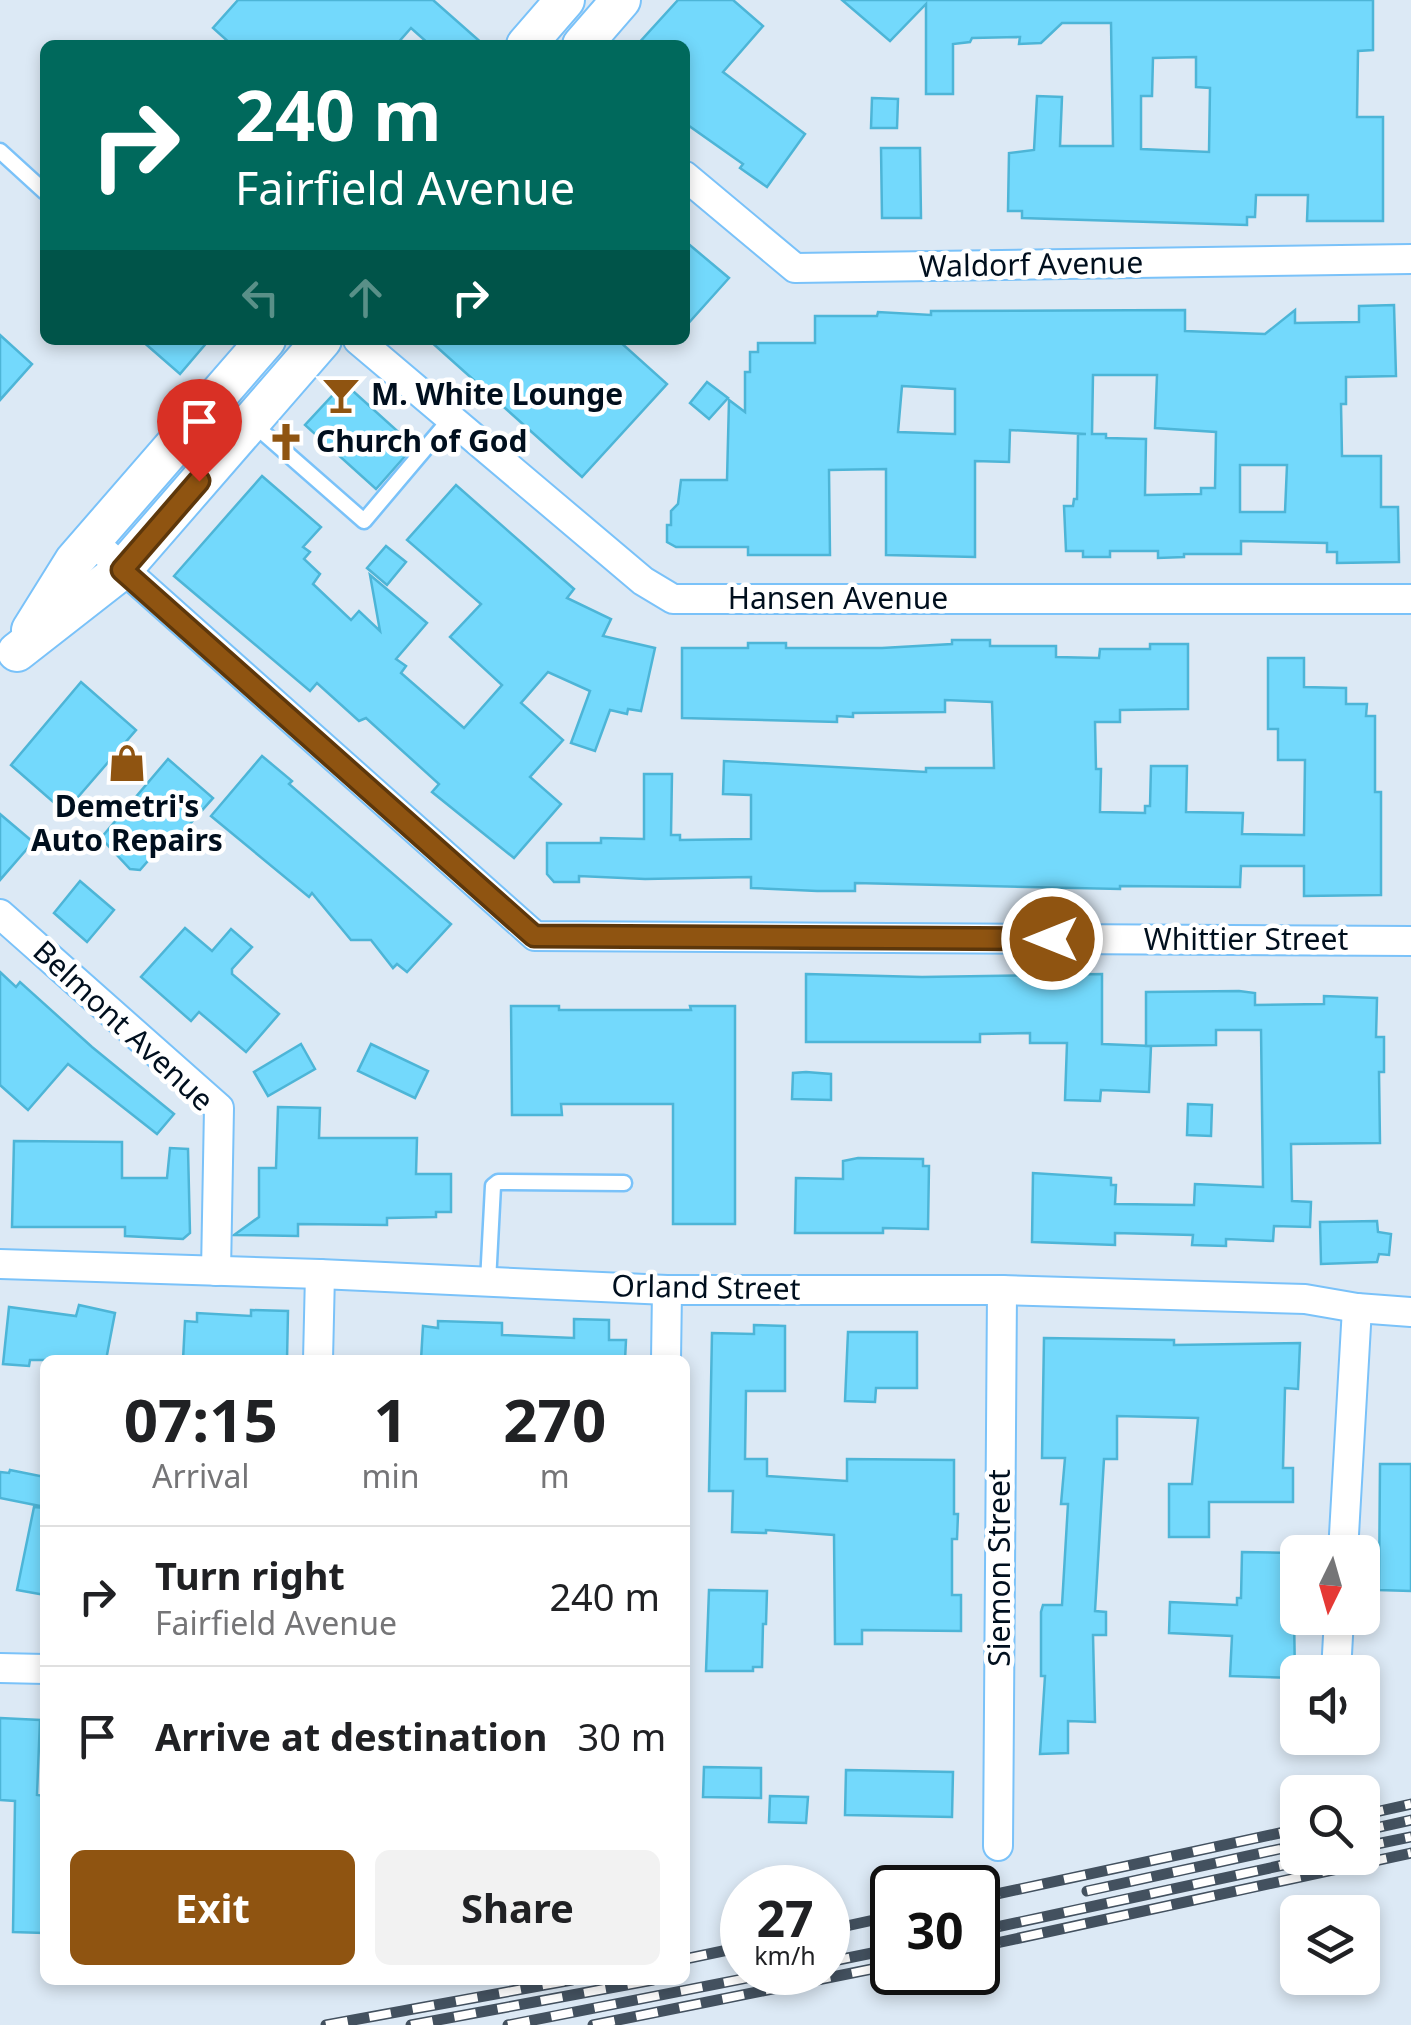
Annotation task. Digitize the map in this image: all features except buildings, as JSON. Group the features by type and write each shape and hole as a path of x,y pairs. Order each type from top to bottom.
{"main road":[{"path":"533,40 564,0"},
{"path":"586,40 621,0"},
{"path":"9,662 74,561 262,345"},
{"path":"9,662 122,570 318,345"}],"street":[{"name":"Waldorf Avenue","path":"690,180 795,268 1411,259"},
{"name":"Hansen Avenue","path":"364,345 643,581 673,598 1411,600"},
{"name":"Whittier Street","path":"92,541 534,936 1411,941"},
{"name":"Belmont Avenue","path":"0,914 219,1108 216,1270"},
{"name":"Orland Street","path":"0,1264 667,1290 1002,1290 1304,1299 1411,1312"},
{"path":"318,1355 320,1274"},
{"path":"666,1355 667,1290"},
{"name":"Siemon Street","path":"998,1846 1002,1290"},
{"path":"1344,1535 1357,1308"},
{"path":"0,1668 40,1669"}],"lane":[{"path":"0,151 40,187"},
{"path":"250,422 364,521 452,418"},
{"path":"488,1282 493,1186 498,1182 624,1183"}],"railway":[{"path":"1380,1811 1411,1804"},
{"path":"1380,1827 1411,1820"},
{"path":"1000,1893 1280,1833"},
{"path":"1380,1843 1411,1837"},
{"path":"1087,1891 1280,1849"},
{"path":"1000,1942 1411,1853"},
{"path":"1000,1926 1280,1866"},
{"path":"850,1925 870,1921"},
{"path":"690,1958 720,1952"},
{"path":"850,1958 870,1953"},
{"path":"593,2025 870,1969"},
{"path":"508,2025 720,1983"},
{"path":"326,2025 545,1985"},
{"path":"411,2025 626,1985"}],"place":[{"name":"M. White Lounge","path":"341,395"},
{"name":"Church of God","path":"286,442"},
{"name":"Demetri's Auto Repairs","path":"127,763"}],"route":[{"path":"199,481 122,570 534,936 1052,939"}]}
